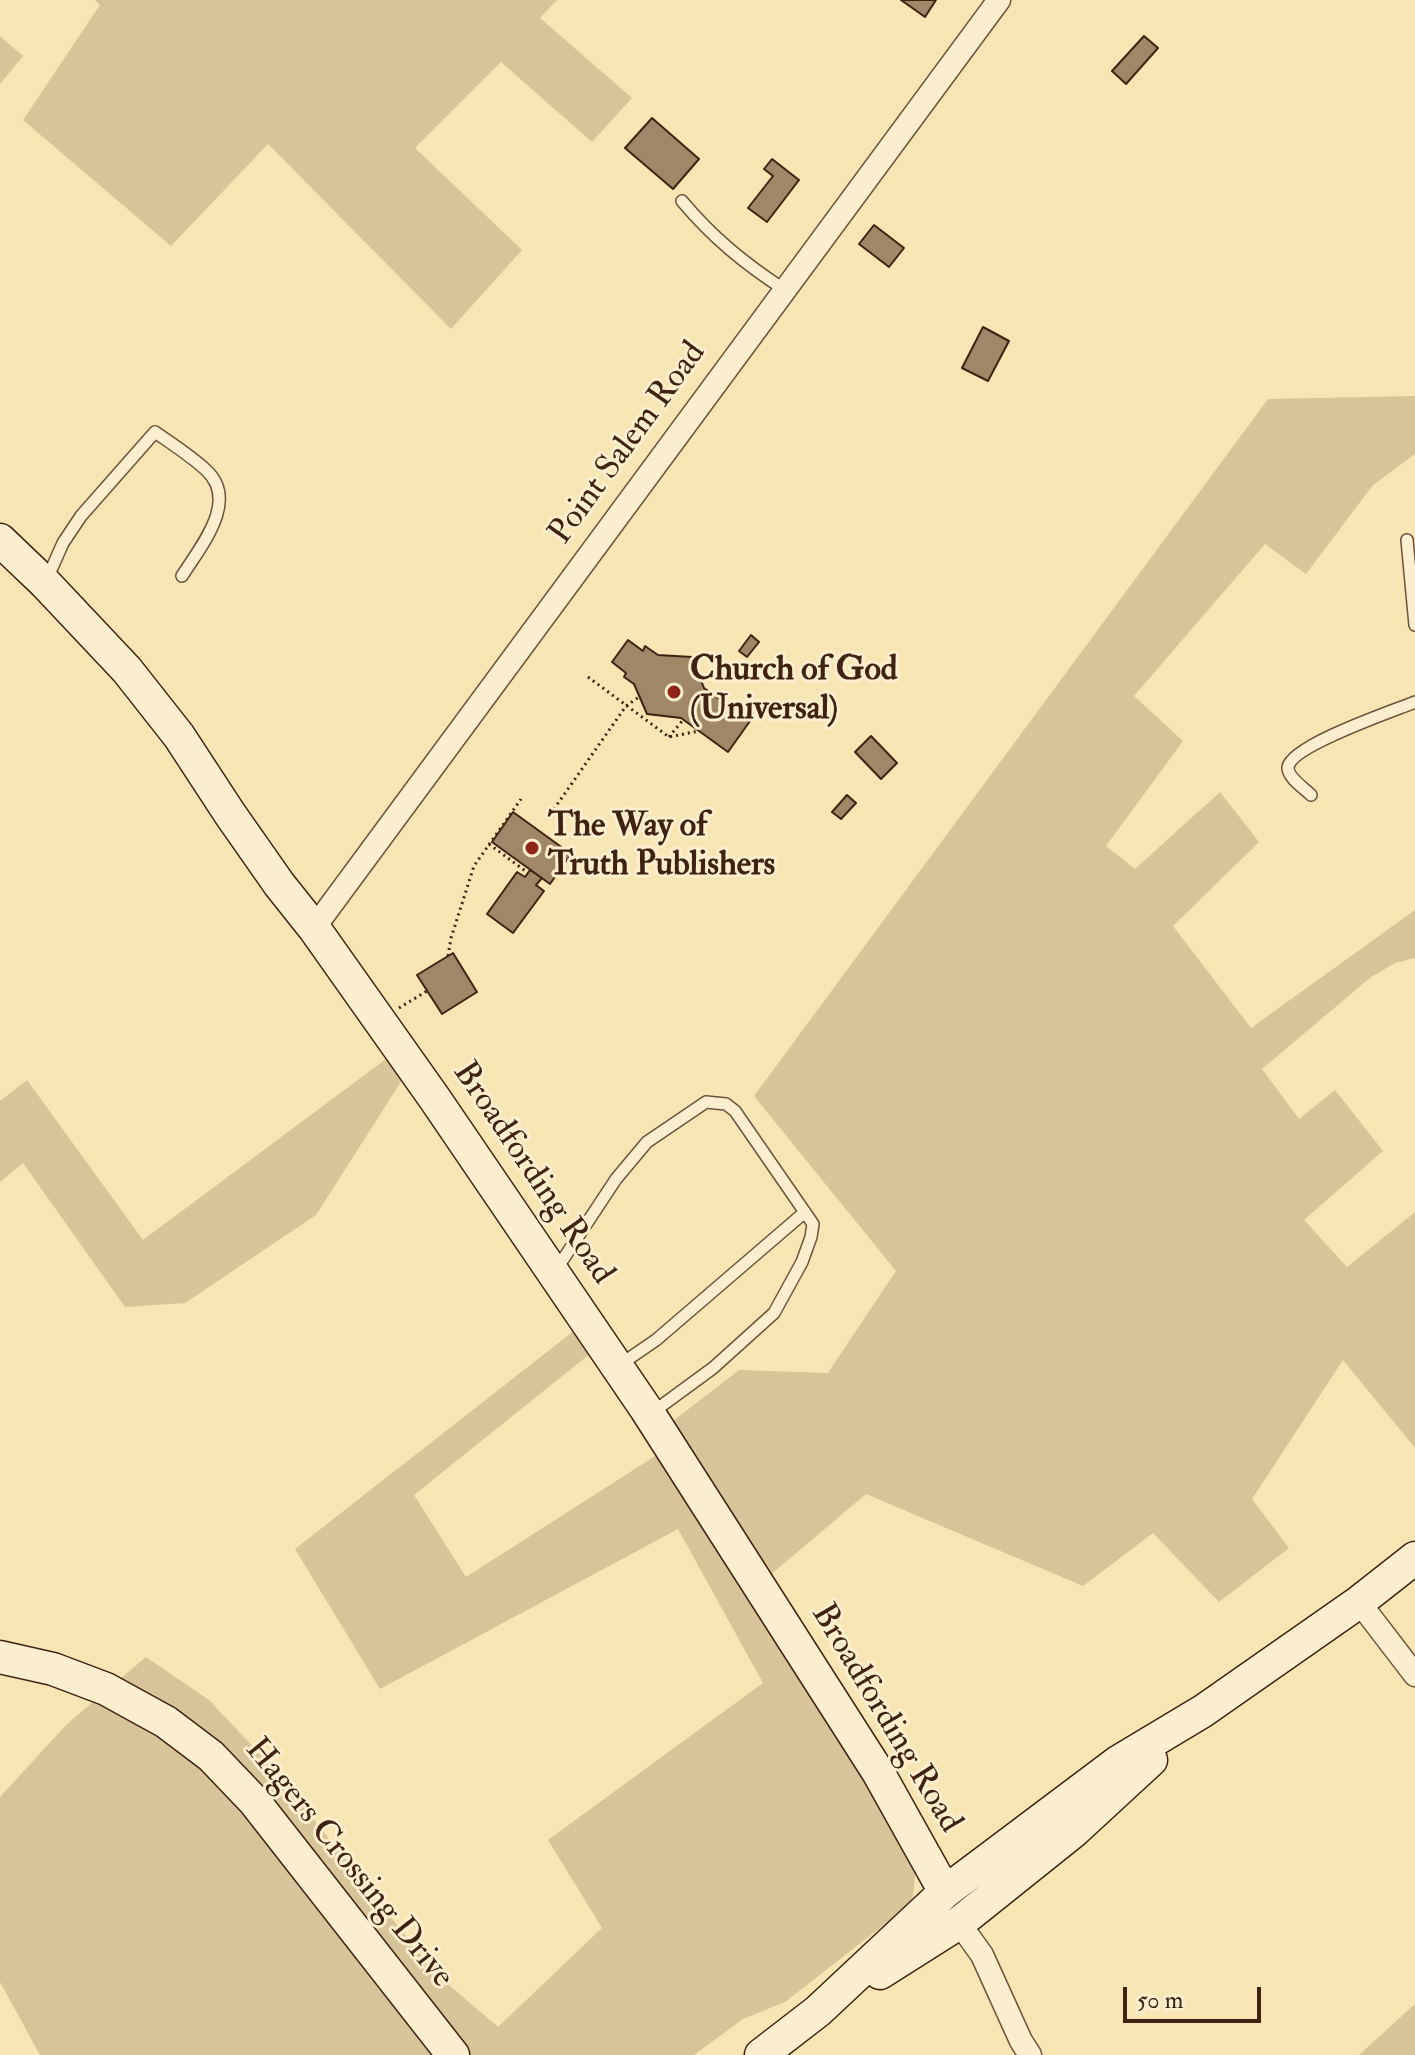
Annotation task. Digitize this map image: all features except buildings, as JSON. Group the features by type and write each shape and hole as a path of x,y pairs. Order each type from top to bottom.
{"street":[{"name":"Point Salem Road","path":"314,928 999,0"},
{"name":"Broadfording Road","path":"0,540 92,631 136,681 179,736 279,884 379,1020 649,1415 878,1772 945,1892"},
{"path":"761,2055 818,2011 945,1892 1118,1762 1203,1711 1359,1602 1415,1558"},
{"path":"1359,1602 1415,1675"},
{"name":"Hagers Crossing Drive","path":"0,1657 53,1669 106,1689 166,1722 211,1756 254,1801 453,2055"},
{"path":"818,2011 959,1923 1074,1831 1203,1711"},
{"path":"879,1973 945,1892 1074,1831"},
{"path":"959,1923 982,1955 1030,2055"}],"lane":[{"path":"682,201 706,229 739,259 785,290"},
{"path":"45,583 63,543 81,516 155,432 206,470 217,482 220,497 209,533 182,576"},
{"path":"1407,540 1415,625"},
{"path":"1311,795 1289,774 1288,768 1294,757 1315,743 1415,702"},
{"path":"554,1274 616,1179 647,1142 706,1102 726,1104 735,1111 813,1224 811,1237 802,1262 774,1313 713,1368 649,1415"},
{"path":"617,1367 656,1340 805,1212"}],"path":[{"path":"588,677 669,737 699,731"},
{"path":"547,819 626,706 639,697"},
{"path":"669,737 683,720"},
{"path":"448,956 474,866 521,799"},
{"path":"489,844 528,873"},
{"path":"379,1020 427,991"}],"shaded area":[{"path":"95,0 557,0 540,18 632,98 592,142 501,62 415,148 522,250 451,329 268,144 171,246 23,120 100,5"},
{"path":"0,36 23,56 0,84"},
{"path":"1415,396 1415,454 1373,485 1306,574 1265,544 1134,696 1183,741 1106,846 1135,869 1220,792 1259,842 1173,926 1251,1028 1415,910 1415,958 1395,963 1371,977 1262,1069 1299,1119 1335,1090 1383,1151 1304,1220 1347,1267 1415,1212 1415,1448 1343,1360 1252,1499 1289,1548 1219,1602 1153,1533 1083,1586 866,1494 762,1582 920,1833 912,1903 785,2002 743,2019 694,2055 40,2055 0,1982 0,1797 67,1724 146,1657 209,1700 274,1769 435,1973 498,2027 602,1928 548,1840 763,1683 678,1529 380,1689 295,1549 575,1330 591,1353 414,1495 466,1577 674,1444 664,1428 739,1370 828,1373 896,1271 754,1096 1268,399"},
{"path":"390,1056 404,1077 316,1215 185,1303 125,1307 23,1163 0,1182 0,1101 27,1080 143,1240"},
{"path":"1415,2004 1415,2055 1359,2055"}],"place":[{"name":"Church of God (Universal)","path":"674,692"},
{"name":"The Way of Truth Publishers","path":"532,848"}]}
